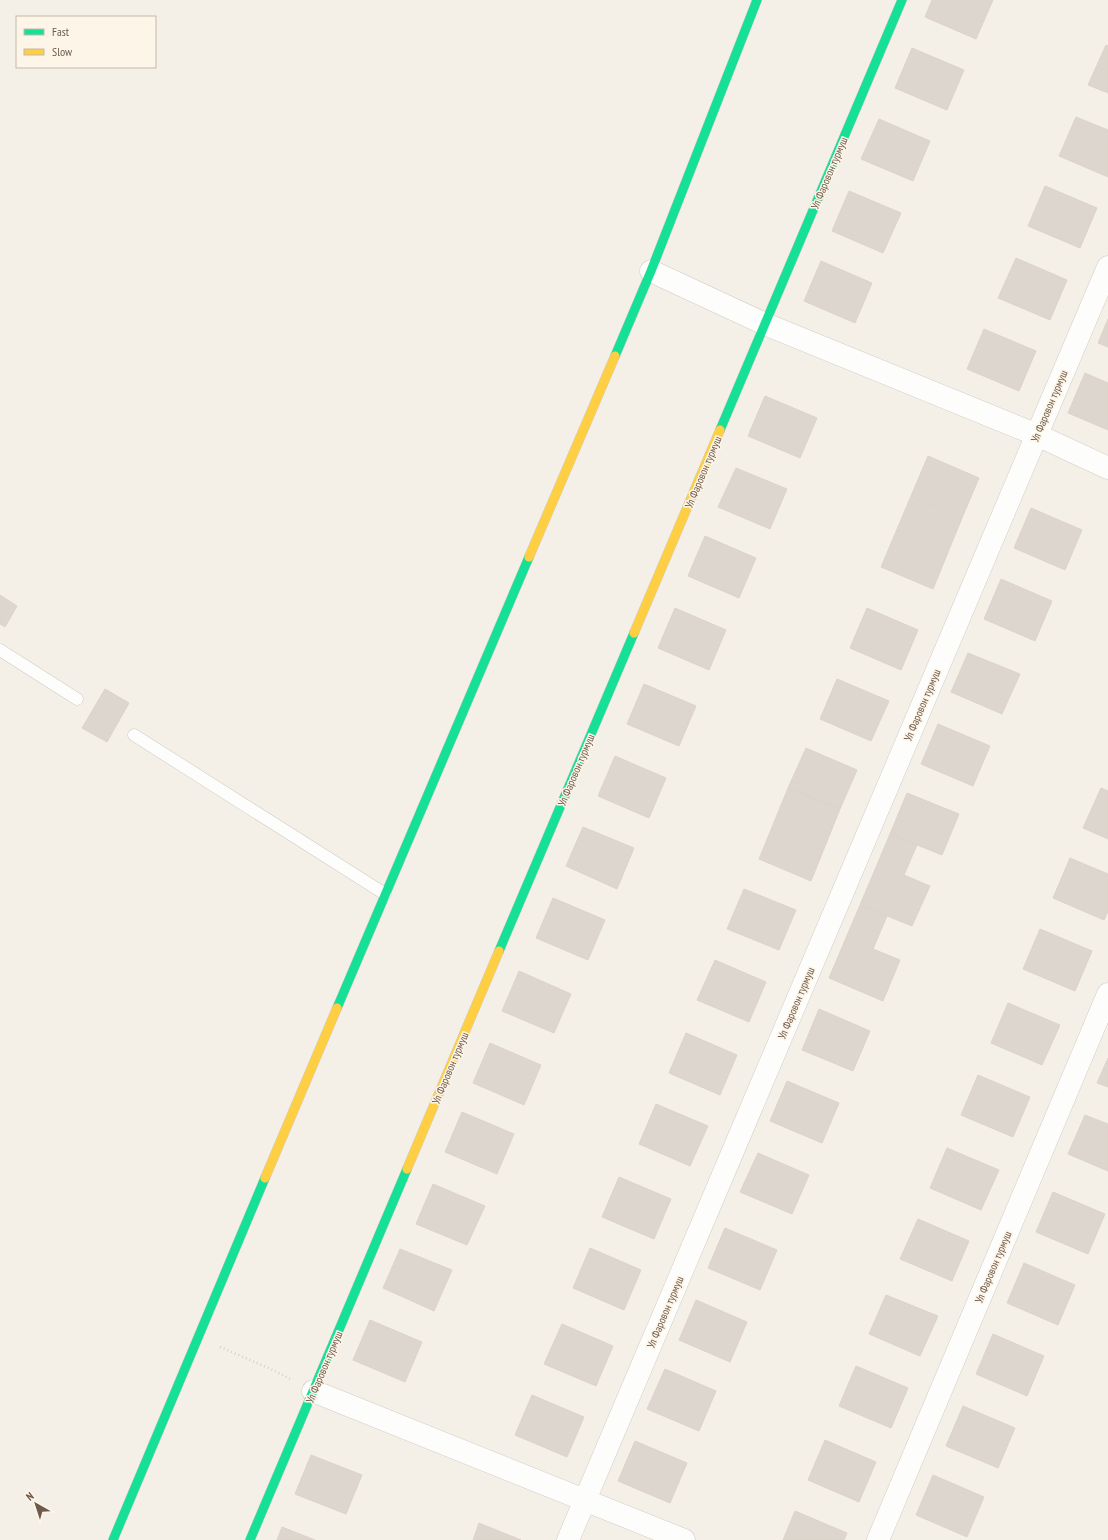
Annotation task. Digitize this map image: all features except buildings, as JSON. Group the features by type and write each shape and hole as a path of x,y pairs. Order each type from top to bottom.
{"main road":[{"path":"113,1540 385,894 651,271 757,0"},
{"name":"Ул Фаровон турмуш","path":"250,1540 902,0"}],"street":[{"name":"Ул Фаровон турмуш","path":"568,1540 1108,267"},
{"path":"651,271 765,324 1037,435 1108,468"},
{"name":"Ул Фаровон турмуш","path":"878,1540 1108,994"},
{"path":"314,1391 684,1540"}],"lane":[{"path":"0,650 77,699"},
{"path":"134,735 385,894"}],"path":[{"path":"198,1338 273,1370 314,1391"}],"traffic: fast":[{"path":"615,356 651,271 757,0"},
{"path":"720,430 902,0"},
{"path":"337,1008 529,557"},
{"path":"499,951 634,633"},
{"path":"250,1540 407,1169"},
{"path":"113,1540 265,1178"}],"traffic: slow":[{"path":"529,557 615,356"},
{"path":"634,633 720,430"},
{"path":"407,1169 499,951"},
{"path":"265,1178 337,1008"}]}
